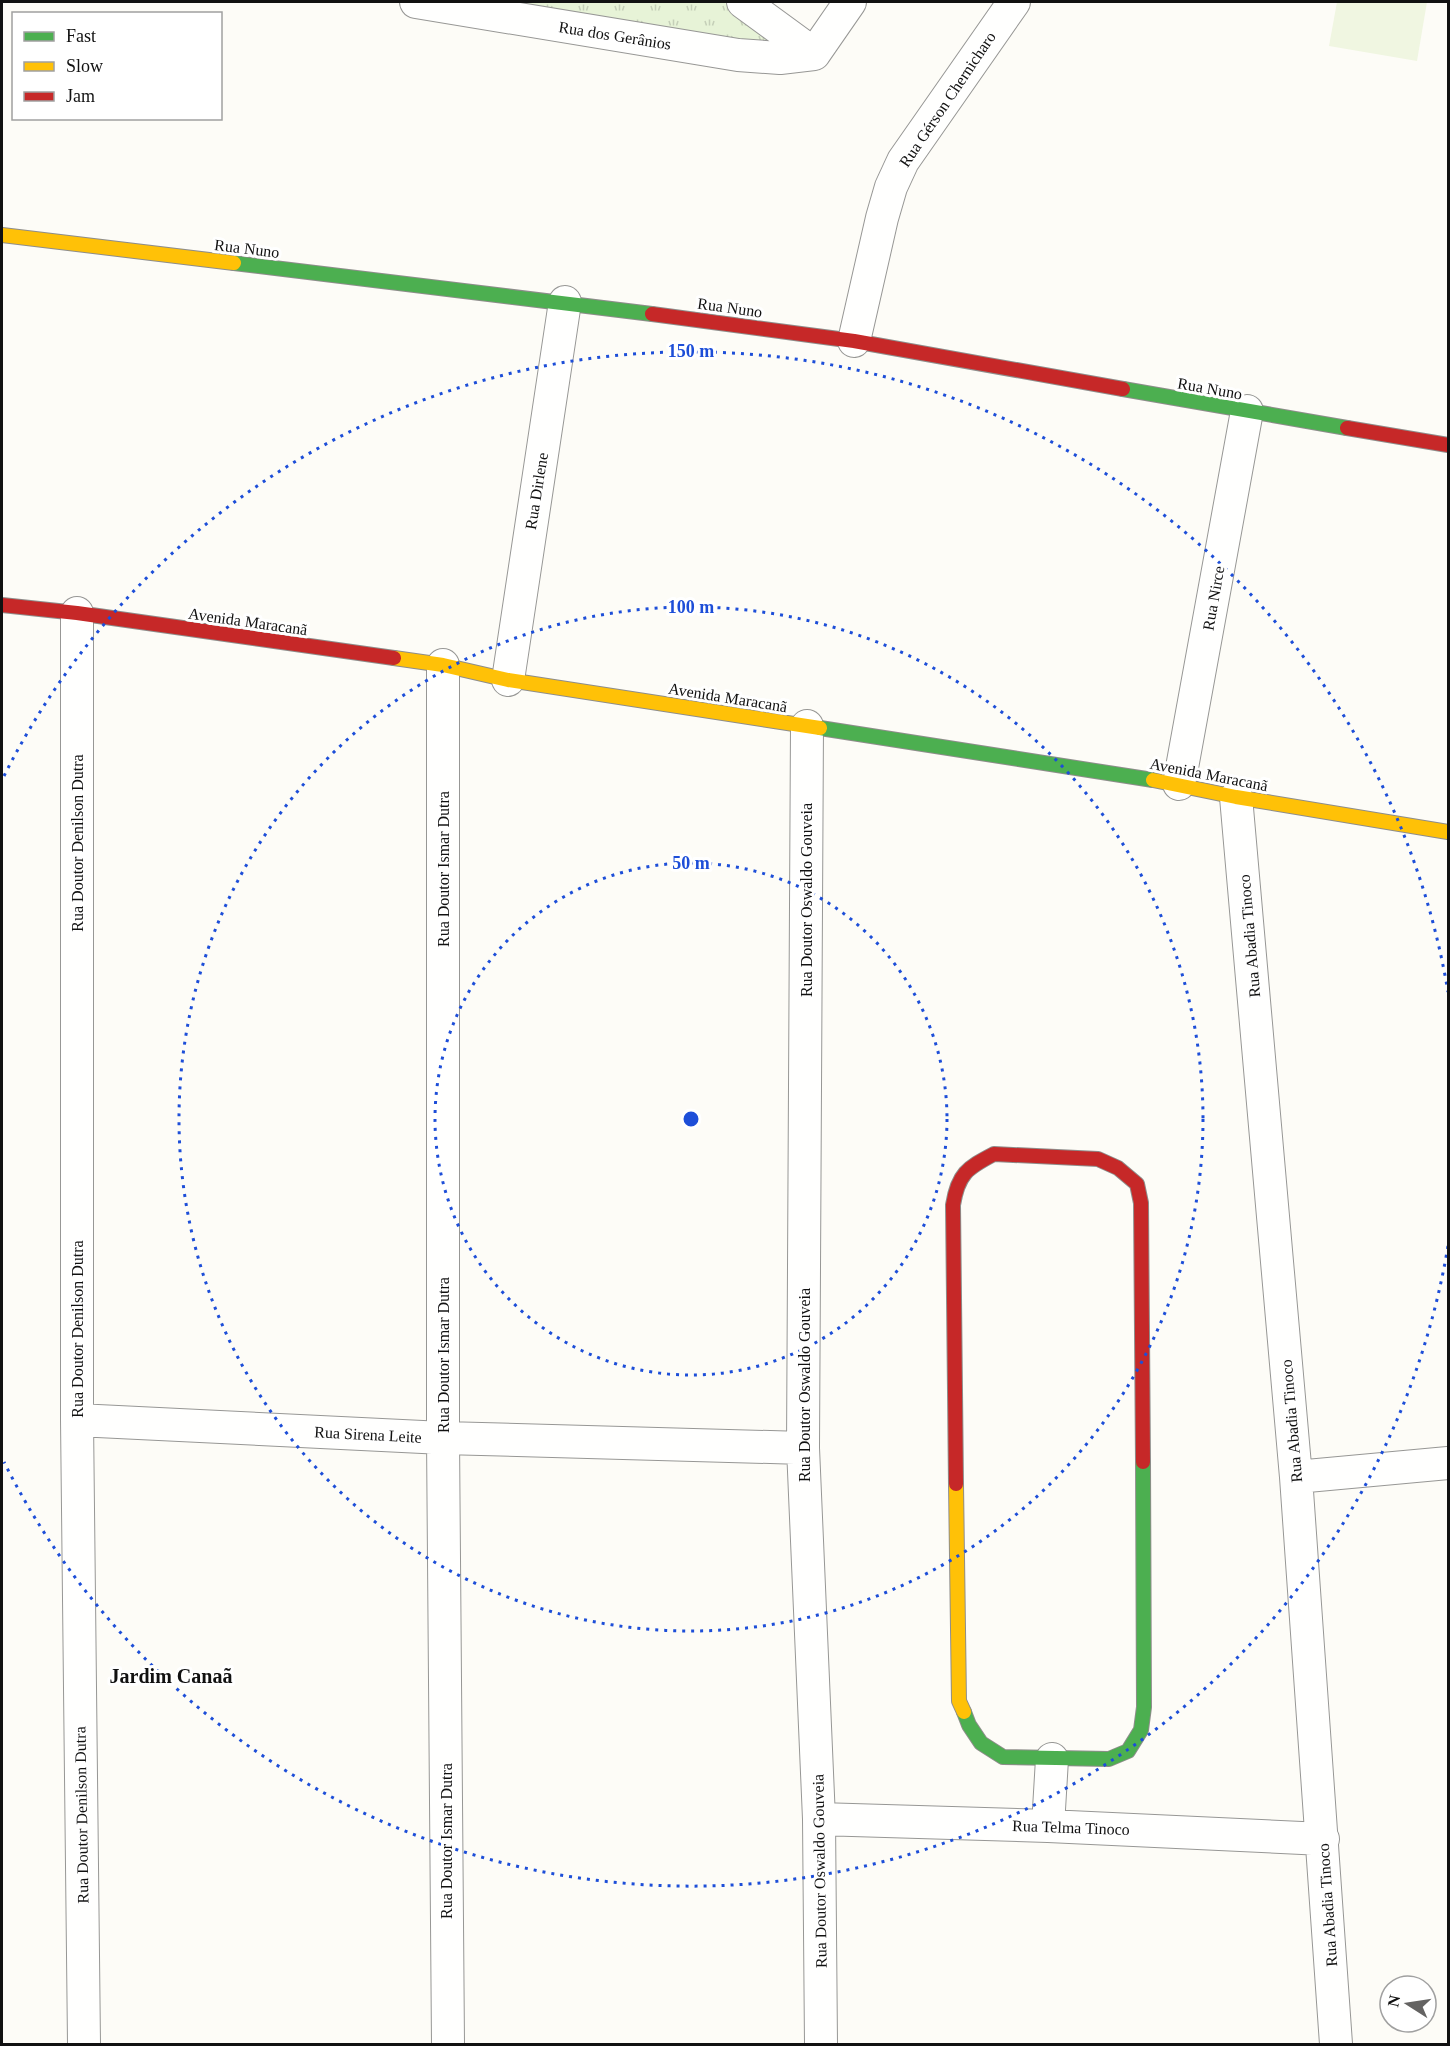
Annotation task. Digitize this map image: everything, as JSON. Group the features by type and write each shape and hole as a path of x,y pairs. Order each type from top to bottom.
{"street":[{"name":"Rua dos Gerânios","path":"416,2 738,55 780,58 814,54"},
{"path":"743,2 814,54 850,2"},
{"name":"Rua Gérson Chernicharo","path":"854,341 891,187 903,161 1014,2"},
{"name":"Rua Nuno","path":"2,235 565,302 854,341 1449,445"},
{"name":"Rua Dirlene","path":"508,680 565,302"},
{"name":"Rua Nirce","path":"1179,784 1246,411"},
{"name":"Avenida Maracanã","path":"2,605 443,665 508,680 1179,784 1236,797 1449,832"},
{"name":"Rua Doutor Denilson Dutra","path":"77,614 77,1420 84,2044"},
{"name":"Rua Doutor Ismar Dutra","path":"443,665 443,1438 448,2044"},
{"name":"Rua Doutor Oswaldo Gouveia","path":"807,726 802,1448 819,1819 822,2044"},
{"name":"Rua Abadia Tinoco","path":"1236,797 1296,1477 1336,2044"},
{"path":"994,1154 1098,1159 1118,1168 1137,1184 1141,1203 1144,1683 1141,1730 1128,1751 1110,1759 1052,1759 1003,1757 981,1743 969,1725 959,1701 953,1205 956,1182 970,1167 994,1154"},
{"name":"Rua Sirena Leite","path":"77,1420 443,1438 802,1448"},
{"path":"1296,1477 1449,1463"},
{"path":"1048,1826 1052,1759"},
{"name":"Rua Telma Tinoco","path":"819,1819 1048,1826 1323,1839"}],"green space":[{"path":"474,2 724,2 796,56"},
{"path":"1337,2 1427,2 1417,61 1329,46"}],"traffic: fast":[{"path":"234,263 652,314"},
{"path":"1123,389 1347,428"},
{"path":"820,728 1153,780"},
{"path":"964,1712 969,1725 981,1743 1003,1757 1109,1759 1128,1751 1141,1730 1144,1707 1143,1462"}],"traffic: slow":[{"path":"2,235 234,263"},
{"path":"394,658 443,665 508,680 820,728"},
{"path":"1153,780 1236,797 1448,832"},
{"path":"956,1484 959,1701 964,1712"}],"traffic: jam":[{"path":"652,314 854,341 1123,389"},
{"path":"1347,428 1448,445"},
{"path":"2,605 77,613 394,658"},
{"path":"994,1154 1098,1159 1118,1168 1137,1184 1141,1203 1143,1462"},
{"path":"956,1484 953,1205 955,1194 965,1173 994,1154"}],"district":[{"name":"Jardim Canaã","path":"171,1676"}]}
